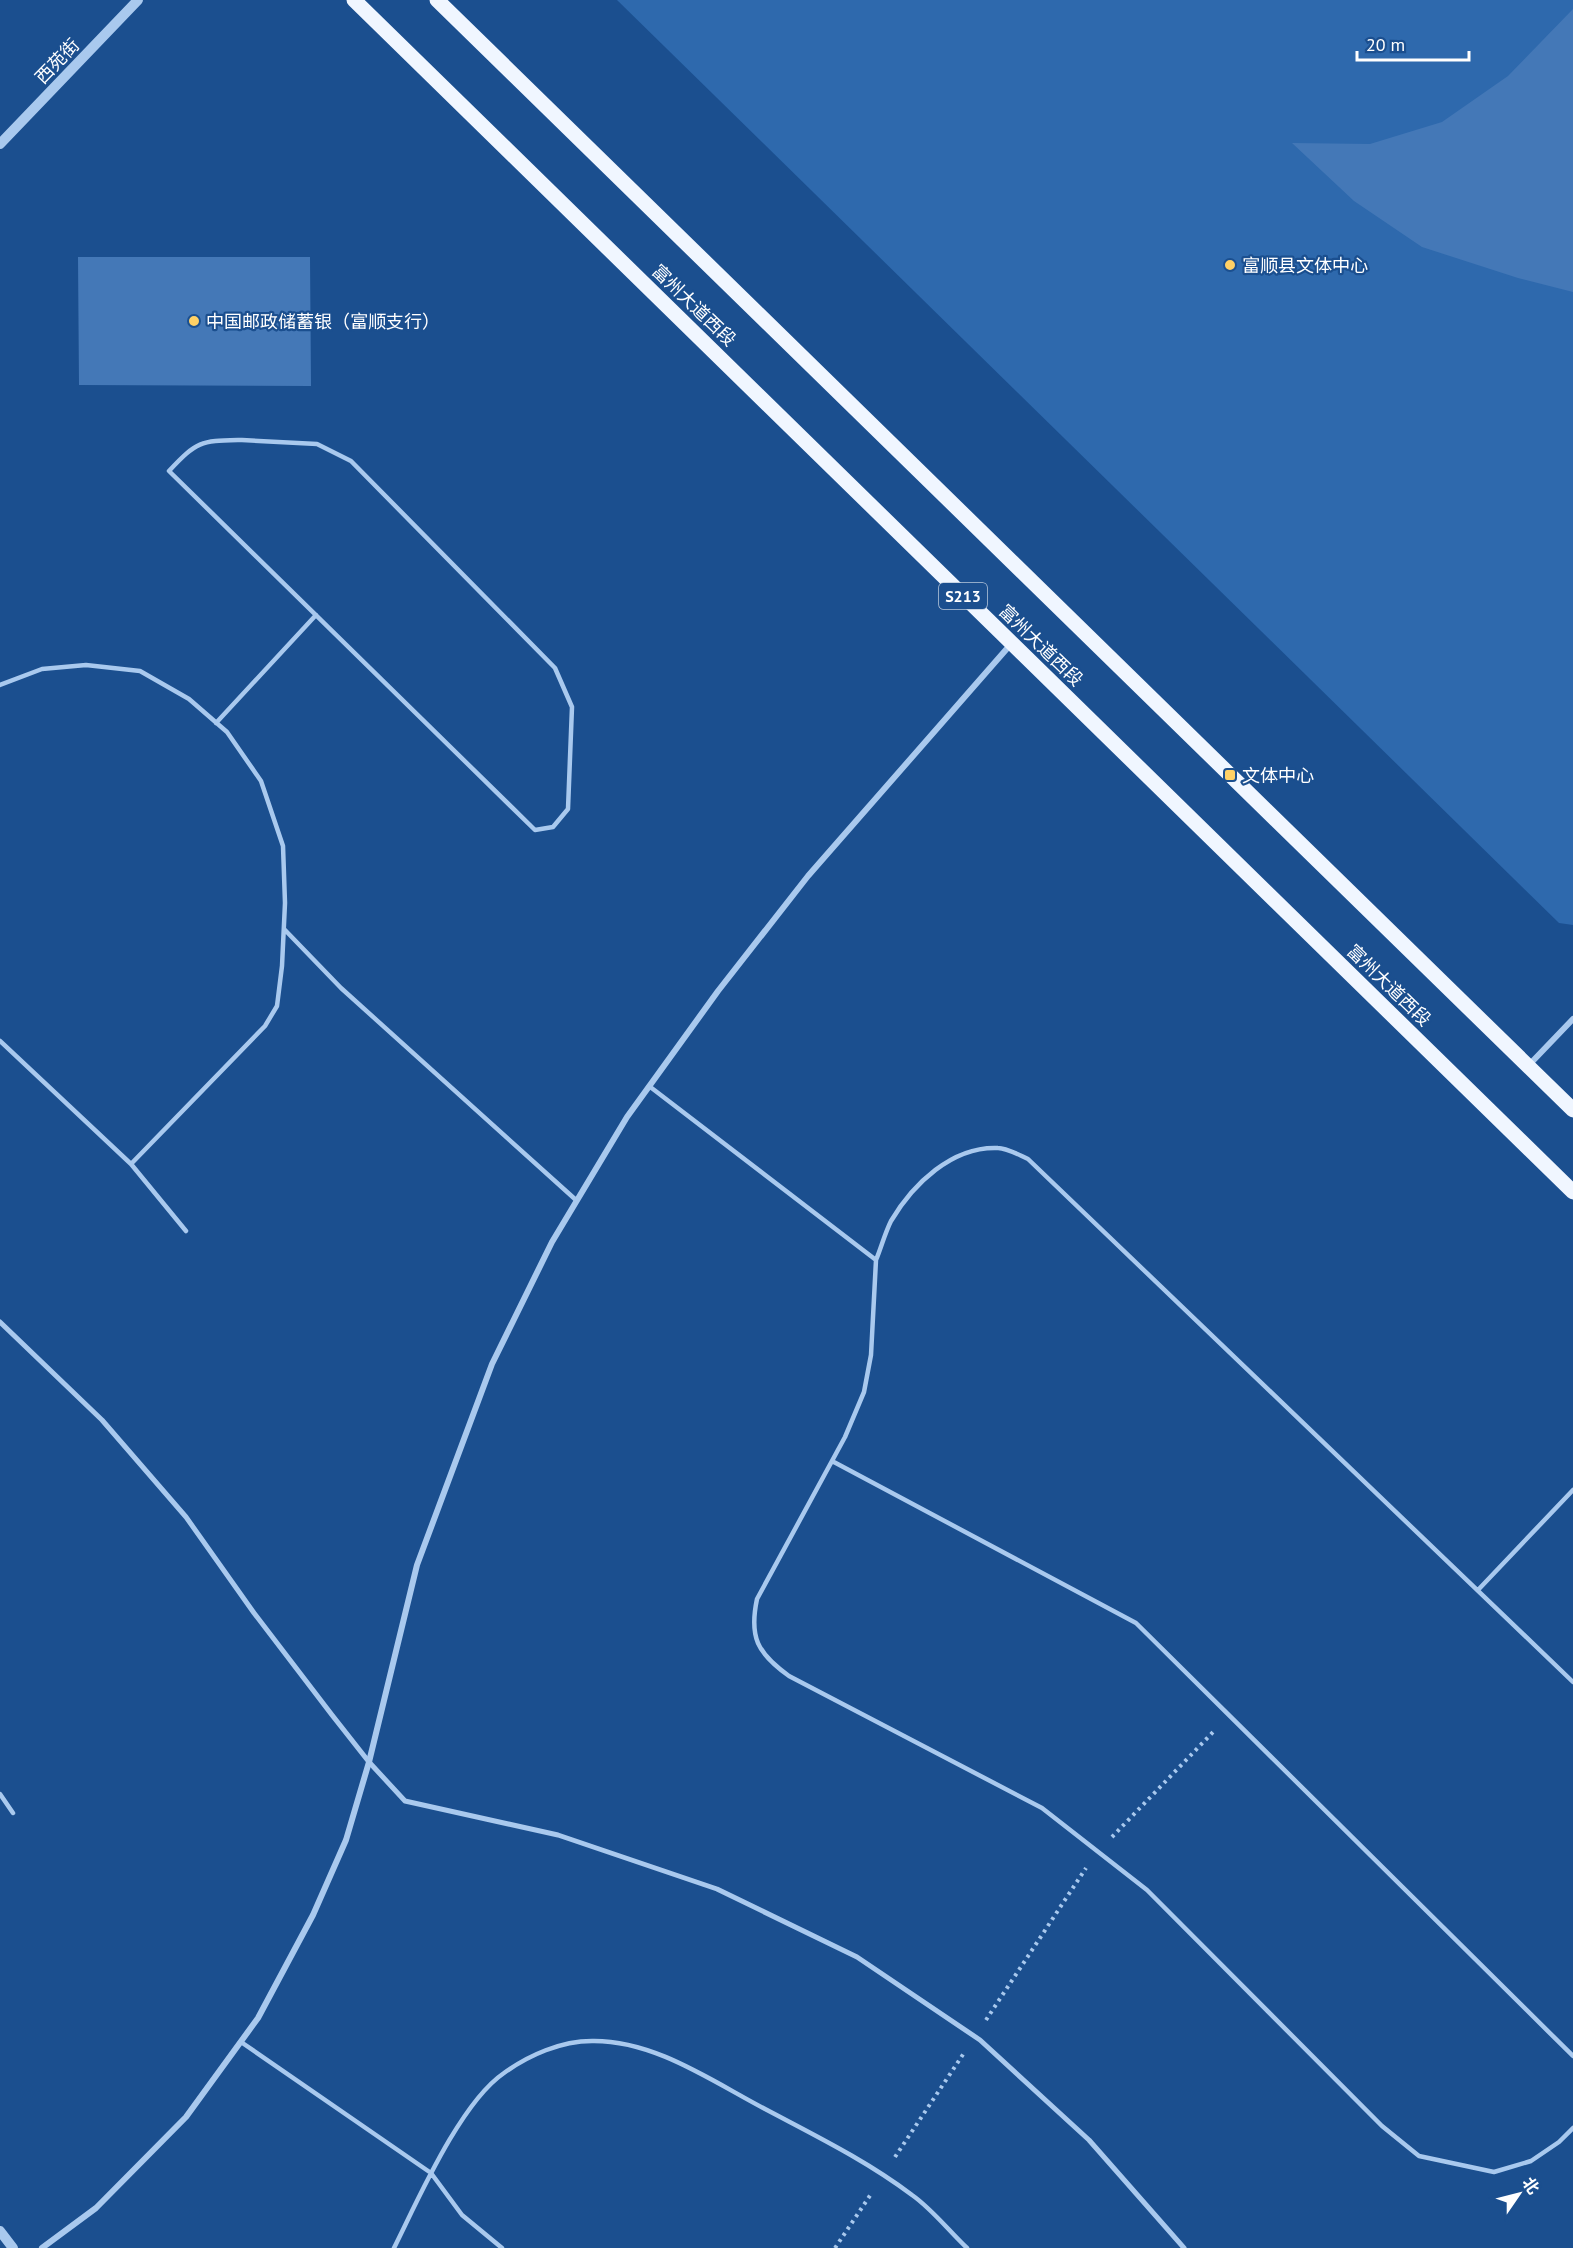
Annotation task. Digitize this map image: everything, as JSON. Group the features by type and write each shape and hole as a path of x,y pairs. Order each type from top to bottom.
{"main road":[{"name":"富州大道西段","path":"354,0 1573,1192"},
{"path":"438,0 1573,1110"}],"street":[{"name":"西苑街","path":"0,144 138,0"},
{"path":"42,2248 96,2208 186,2117 258,2018 313,1915 346,1840 369,1762 417,1565 425,1543 492,1364 552,1242 576,1200 627,1116 718,991 808,876 1011,643"},
{"path":"1528,1066 1573,1019"},
{"path":"0,1322 102,1420 186,1517 254,1613 369,1762 405,1801 558,1835 717,1889 857,1957 975,2037 1089,2140 1184,2248"},
{"path":"0,2231 13,2248"}],"lane":[{"path":"242,440 317,444 351,461 555,668 572,707 568,809 553,827 535,830 316,615 169,471 184,454 203,441 242,440"},
{"path":"216,723 316,615"},
{"path":"0,685 42,669 86,665 140,671 189,699 227,732 261,781 283,846 284,928 278,1006 265,1026 130,1164"},
{"path":"284,928 341,987 576,1200"},
{"path":"0,1041 130,1164 186,1231"},
{"path":"649,1086 876,1260"},
{"path":"1573,1682 1028,1159 1000,1148 973,1149 945,1162 914,1190 891,1222 876,1260 871,1354 864,1392 832,1461 757,1599 752,1620 756,1642 769,1662 789,1676 1042,1808 1147,1890 1383,2126 1419,2156 1494,2172 1531,2161 1573,2128"},
{"path":"832,1461 1137,1623 1573,2056"},
{"path":"1478,1590 1573,1491"},
{"path":"0,1794 13,1814"},
{"path":"394,2248 431,2173 475,2100 503,2073 536,2055 566,2043 594,2041 631,2047 666,2057 855,2157 914,2196 967,2248"},
{"path":"241,2042 431,2173 462,2215 502,2248"}],"path":[{"path":"835,2248 1097,1851 1229,1715"}],"shaded area":[{"name":"富顺县文体中心","path":"617,0 1573,0 1573,925 1559,923"}],"building":[{"path":"1573,9 1573,292 1518,278 1422,247 1354,201 1292,143 1370,144 1442,122 1508,76"},
{"name":"中国邮政储蓄银（富顺支行）","path":"78,257 310,257 311,386 79,385"}],"place":[{"name":"富顺县文体中心","path":"1230,265"},
{"name":"中国邮政储蓄银（富顺支行）","path":"194,321"},
{"name":"文体中心","path":"1230,775"}]}
